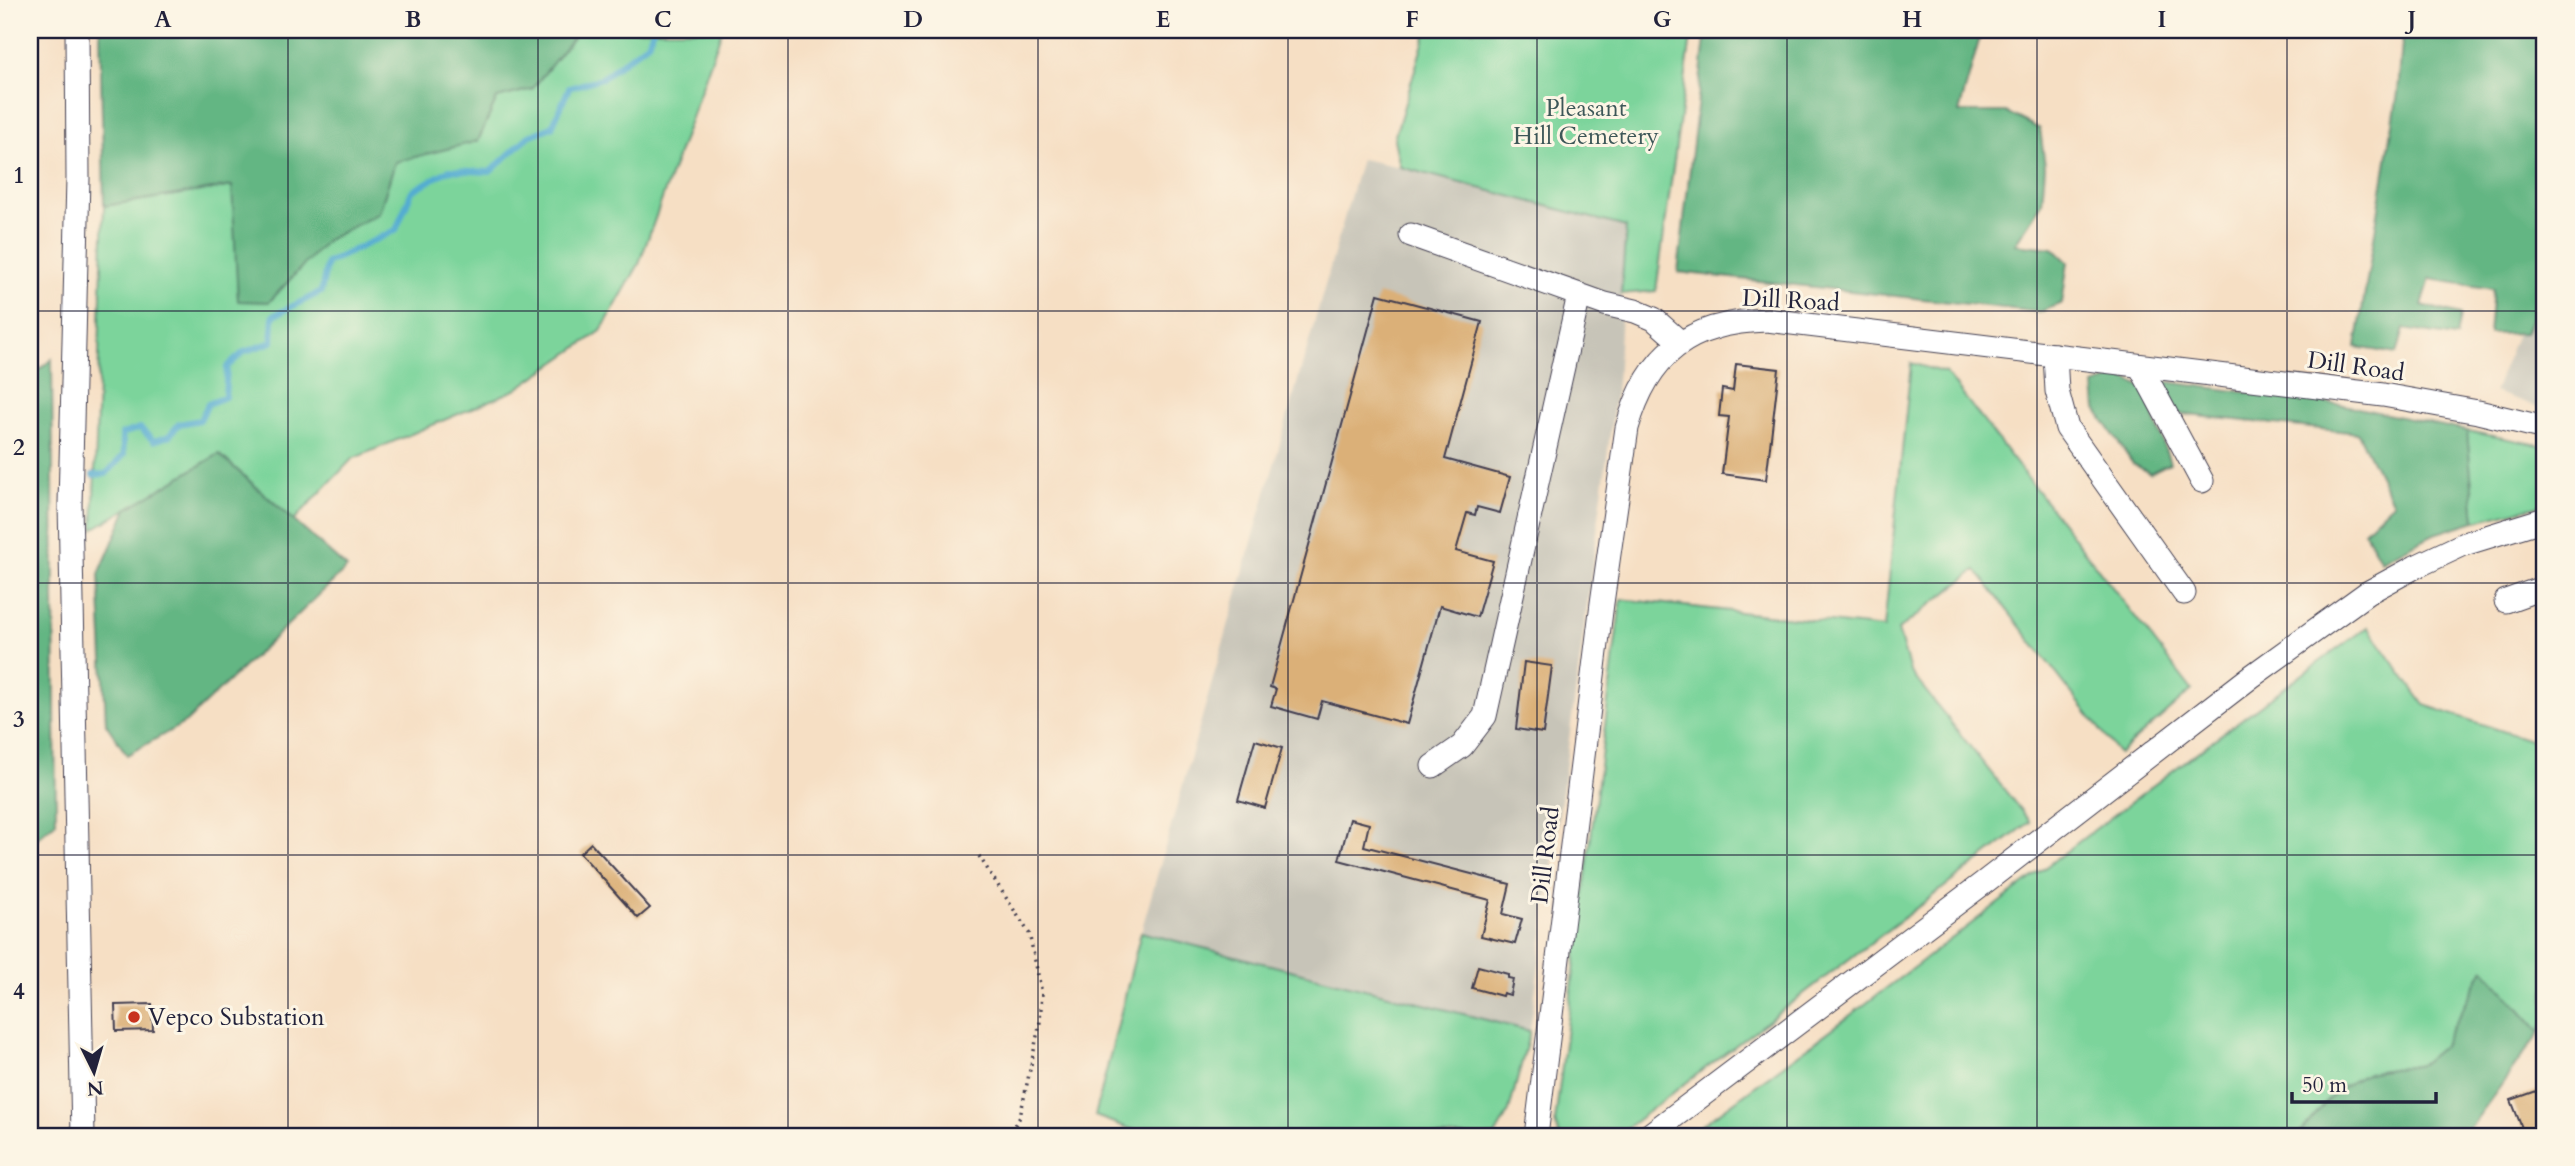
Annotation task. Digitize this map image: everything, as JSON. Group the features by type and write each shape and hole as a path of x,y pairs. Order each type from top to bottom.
{"street":[{"path":"77,30 78,178 70,504 83,1136"},
{"path":"1411,235 1579,295 1654,318 1680,342"},
{"path":"1433,766 1462,746 1485,716 1579,295"},
{"name":"Dill Road","path":"1536,1136 1600,616 1627,428 1634,402 1646,379 1661,359 1680,342 1714,326 1767,320 2383,395 2477,412 2545,428"},
{"path":"2054,355 2057,391 2067,428 2184,593"},
{"path":"2140,366 2202,481"},
{"path":"1648,1136 2252,676 2367,593 2464,544 2545,519"},
{"path":"2505,601 2545,587"}],"path":[{"path":"979,856 1029,933 1042,993 1040,1022 1020,1117 1008,1136"}],"shaded area":[{"path":"1361,159 1626,227 1617,382 1530,1031 1141,932"},
{"path":"2545,263 2545,409 2494,392"}],"green space":[{"path":"100,30 579,30 532,89 497,98 478,141 395,162 379,213 327,240 269,302 238,301 232,186 104,206"},
{"path":"579,30 722,30 639,264 601,331 515,390 352,459 294,520 219,454 93,529 104,206 233,186 238,300 269,302 327,240 379,213 395,162 478,141 497,98 532,89"},
{"name":"Pleasant Hill Cemetery","path":"1427,30 1692,30 1656,291 1621,294 1626,227 1400,167 1394,139"},
{"path":"1706,30 1982,30 1959,112 2006,112 2040,129 2045,166 2042,203 2015,244 2053,248 2068,262 2062,303 2040,312 1678,272"},
{"path":"2403,30 2545,30 2545,286 2525,333 2489,334 2493,289 2430,279 2422,305 2460,315 2456,337 2404,329 2397,354 2356,347 2398,93"},
{"path":"52,359 56,822 30,844 30,377"},
{"path":"1911,363 1946,373 2192,690 2119,754 1976,570 1898,630 1910,671 2030,822 1616,1136 1559,1136 1555,1122 1621,599 1884,628"},
{"path":"2121,376 2144,388 2170,463 2150,473 2133,464 2096,409 2094,385"},
{"path":"2160,381 2344,405 2467,431 2475,521 2434,534 2381,561 2364,531 2393,503 2358,433 2179,414"},
{"path":"2467,431 2545,446 2545,504 2475,521"},
{"path":"219,454 347,568 186,722 127,755 106,724 99,574 127,509"},
{"path":"2368,627 2424,705 2545,745 2545,1020 2540,1032 2484,969 2442,1047 2422,1064 2367,1073 2336,1091 2297,1136 1687,1136 1858,1010 2196,753"},
{"path":"1141,932 1530,1031 1509,1111 1495,1136 1150,1136 1095,1116"},
{"path":"2484,969 2540,1032 2464,1136 2297,1136 2336,1091 2367,1073 2421,1064 2442,1047"}],"building":[{"path":"1378,294 1482,322 1445,459 1510,477 1500,513 1477,507 1475,515 1467,513 1456,551 1493,561 1477,617 1440,606 1407,724 1322,701 1317,719 1271,706 1276,689 1270,687"},
{"path":"1736,364 1779,369 1766,480 1722,474 1729,417 1719,416 1722,389 1733,391"},
{"path":"1524,662 1552,666 1543,733 1516,729"},
{"path":"1255,740 1282,748 1265,808 1238,800"},
{"path":"1350,819 1369,824 1364,846 1510,884 1503,914 1522,919 1515,944 1481,936 1490,900 1339,860"},
{"path":"591,843 650,908 638,918 580,853"},
{"path":"1478,966 1508,974 1508,978 1513,979 1510,995 1503,993 1502,996 1472,988"},
{"name":"Vepco Substation","path":"152,1004 153,1030 116,1031 115,1005"},
{"path":"2545,1088 2545,1124 2524,1133 2511,1100"}],"waterway":[{"path":"93,475 106,474 124,455 122,434 140,428 154,441 169,436 179,424 200,420 208,404 225,397 227,367 244,352 272,342 273,316 321,292 327,263 396,230 412,191 449,170 490,172 529,136 552,127 569,88 602,78 648,43 653,30"}],"place":[{"name":"Vepco Substation","path":"134,1017"}]}
